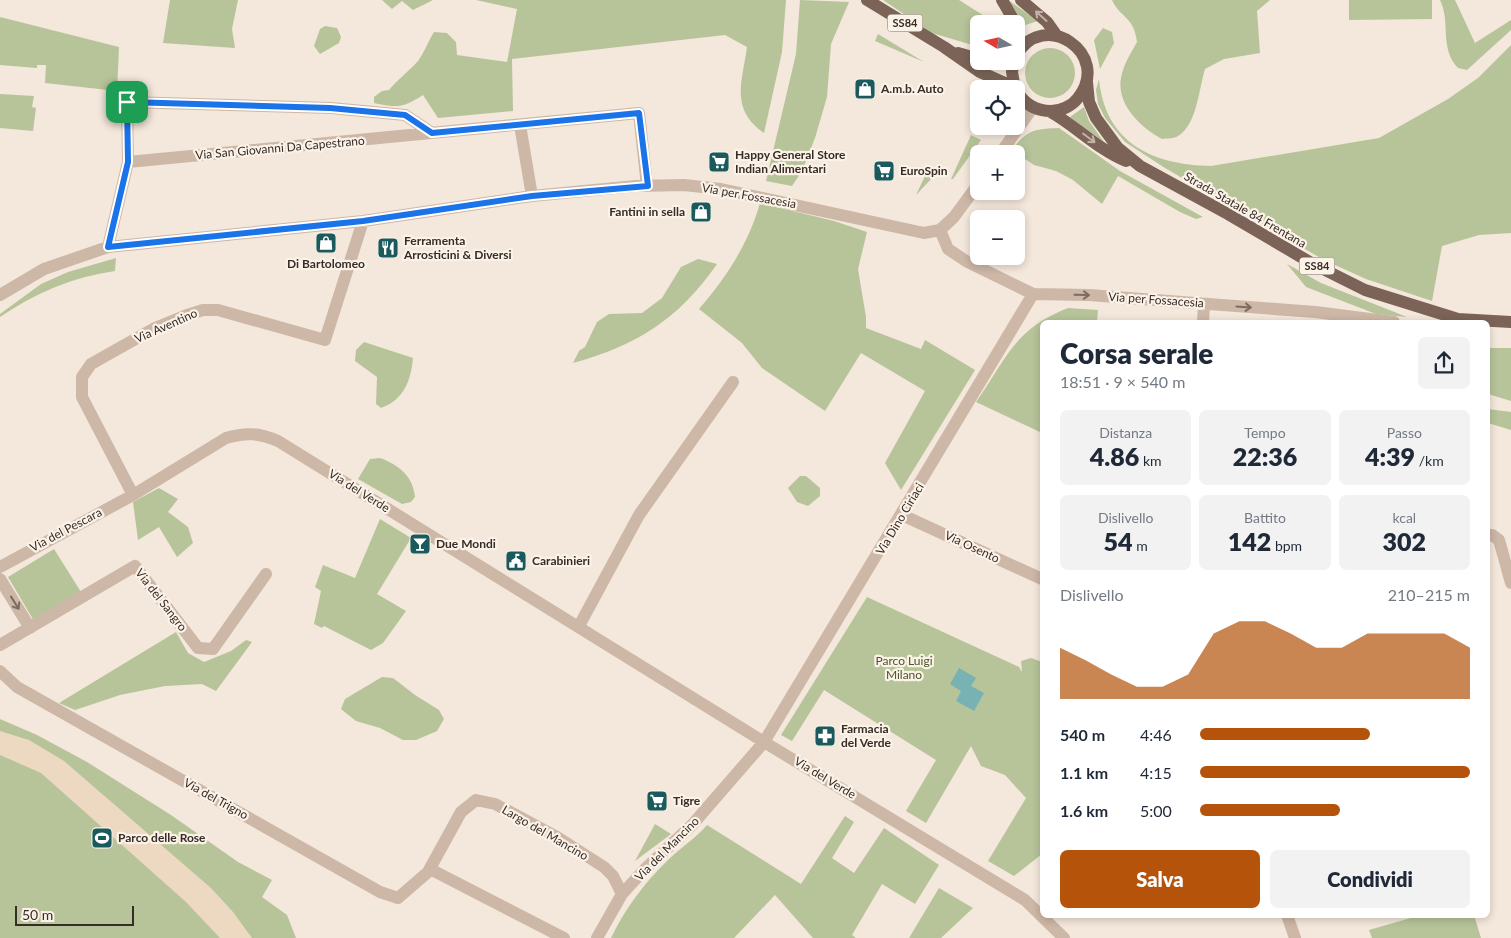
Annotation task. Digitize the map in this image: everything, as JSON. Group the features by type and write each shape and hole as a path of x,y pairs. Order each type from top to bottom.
{"main road":[{"name":"SS84","path":"867,0 944,47 980,72 996,80"},
{"path":"1002,0 1011,15"},
{"path":"1021,0 1047,22 1057,36"},
{"path":"1025,46 1032,39 1049,35 1057,36 1073,43 1079,49 1085,59 1088,71 1086,82 1075,102 1065,108 1049,111 1033,107 1025,102"},
{"name":"SS84","path":"944,47 970,56"},
{"name":"Strada Statale 84 Frentana","path":"1086,82 1089,102 1096,118 1118,148 1140,166"},
{"name":"Strada Statale 84 Frentana","path":"1049,111 1066,120 1104,149 1140,166 1228,214 1313,264 1365,290 1451,320"},
{"name":"Strada Statale 84 Frentana","path":"1490,322 1511,322"}],"street":[{"path":"108,247 128,162 127,102 330,108 405,115 432,133"},
{"path":"1006,145 1033,107"},
{"name":"Via San Giovanni Da Capestrano","path":"128,162 639,113 648,186"},
{"path":"520,125 532,196"},
{"name":"Via per Fossacesia","path":"0,295 44,269 108,247 363,221 532,196 648,186 684,185 721,189 924,233 940,230 948,249 960,257 1034,294 1089,296 1315,312 1378,320"},
{"path":"940,230 954,216 970,195"},
{"name":"Via Aventino","path":"133,495 82,397 82,377 90,364 155,328 203,310 218,310 325,340 363,221"},
{"name":"Via Dino Ciriaci","path":"764,742 1034,294"},
{"path":"1203,320 1204,304"},
{"path":"579,626 640,515 733,382"},
{"name":"Via del Verde","path":"133,495 226,438 243,433 261,434 278,441 764,742 1025,900 1040,915"},
{"name":"Via del Pescara","path":"0,567 133,495"},
{"name":"Via Osento","path":"902,515 1040,578"},
{"path":"1490,535 1499,540 1511,583"},
{"name":"Via del Sangro","path":"0,645 136,566 198,648 213,649 266,574"},
{"path":"0,579 30,628"},
{"name":"Via del Trigno","path":"0,671 17,687 380,892 398,898 430,869"},
{"name":"Via del Mancino","path":"597,938 622,894 644,870 692,825 764,742"},
{"name":"Largo del Mancino","path":"430,869 461,812 476,800 495,804 557,837 604,867 613,876 622,894"},
{"path":"430,869 564,938"},
{"name":"Via del Verde","path":"1043,918 1064,938"},
{"path":"1288,918 1295,938"}],"green space":[{"path":"170,0 238,0 232,29 235,48 163,43"},
{"path":"382,0 433,0 413,10 402,1 392,9"},
{"path":"476,0 786,0 782,52 764,133 753,124 746,115 742,105 741,84 747,47 725,35 512,59 513,111 438,118 423,95 400,106 374,103 374,97 382,91 389,90 418,61 434,32 447,33 456,42 457,55 507,62 517,9"},
{"path":"800,0 849,2 831,44 827,97 815,138 802,171 792,186 766,181 796,54"},
{"path":"883,0 959,0 983,15 970,15 970,44 932,33"},
{"path":"1008,0 1038,21 1025,25 1025,15 1018,15"},
{"path":"1112,0 1270,0 1257,11 1260,53 1224,59 1205,69 1196,106 1189,124 1176,137 1162,139 1138,122 1122,97 1120,88 1122,73 1137,42 1133,27"},
{"path":"1349,0 1432,0 1432,19 1349,20"},
{"path":"1440,0 1455,0 1475,43 1511,20 1511,30 1467,70 1458,68 1449,52 1445,17"},
{"path":"0,17 119,47 117,91 45,83 46,65 37,65 37,68 0,65"},
{"path":"325,26 337,28 341,37 339,43 320,54 314,46 320,29"},
{"path":"1103,28 1112,32 1114,43 1100,69 1094,40"},
{"path":"878,34 924,62 875,41"},
{"path":"1511,45 1511,233 1479,235 1442,246 1432,301 1366,279 1324,260 1165,168 1125,142 1105,118 1098,104 1096,90 1099,79 1103,101 1111,119 1122,134 1136,146 1152,155 1170,161 1190,165 1211,166 1379,138 1448,99 1478,78"},
{"path":"1040,49 1060,49 1068,55 1075,68 1074,83 1060,97 1040,97 1026,83 1026,63"},
{"path":"0,94 34,96 32,107 36,108 33,131 0,128"},
{"path":"1084,107 1089,121 1104,142 1070,117"},
{"path":"1059,128 1120,171 1203,217 1196,219 1180,212 1118,176 1102,204 1073,180 1056,171 1034,165 1025,159 1025,145 1016,145 1022,138 1032,132"},
{"path":"971,135 981,140 977,145 970,145 970,155 953,179 951,179"},
{"path":"926,174 933,177 916,195"},
{"path":"760,203 834,221 867,232 858,269 866,328 921,349 925,340 975,370 901,490 885,463 925,391 861,353 825,411 762,368 742,343 699,309 736,259 750,232"},
{"path":"116,258 115,271 84,277 55,287 13,308 0,317 0,314 41,284 68,272"},
{"path":"698,259 717,264 687,300 671,315 636,339 596,356 573,363 579,351 585,347 597,322 609,314 642,313 662,298 681,267"},
{"path":"1287,264 1321,283 1407,317 1376,314 1306,287"},
{"path":"1068,308 1098,310 1097,320 1043,320"},
{"path":"1040,322 1040,432 976,402 1013,346"},
{"path":"364,342 413,358 405,388 395,400 381,408 376,404 377,377 355,361 356,350"},
{"path":"1490,348 1511,348 1511,401 1490,395"},
{"path":"1490,409 1511,412 1511,430 1490,424"},
{"path":"380,458 399,468 408,477 415,497 411,502 402,504 358,479 370,459"},
{"path":"800,476 806,476 820,488 820,496 808,506 797,502 788,488"},
{"path":"159,488 178,499 168,512 188,527 193,543 177,557 159,527 138,540 133,502"},
{"path":"380,519 411,538 377,594 406,611 383,643 371,650 324,626 322,628 314,624 321,591 315,587 323,565 355,578"},
{"path":"54,549 81,592 34,621 8,577"},
{"name":"Parco Luigi Milano","path":"867,597 1019,667 1022,672 1021,661 1031,658 1040,661 1040,856 1014,876 988,861 1026,798 1005,775 981,766 971,746 926,823 906,811 936,760 824,690 792,741 781,735"},
{"path":"176,632 188,653 204,662 231,651 246,640 252,642 216,691 202,684 165,686 120,695 75,710 59,703"},
{"path":"382,677 393,678 439,710 444,719 437,731 416,740 403,740 380,728 356,721 341,709 345,699"},
{"name":"Parco delle Rose","path":"0,719 37,735 87,762 171,815 238,862 272,880 262,897 287,915 296,938 0,938"},
{"path":"845,816 854,822 832,858 854,873 884,828 939,865 915,904 882,884 852,935 856,938 813,938 775,895 734,938 611,938 629,907 651,878 672,856 707,825 801,884"},
{"path":"655,824 671,834 635,861"},
{"path":"939,888 973,908 941,938 909,938"},
{"path":"1411,918 1475,918 1481,938 1372,938 1369,930"}],"shaded area":[{"path":"0,731 29,740 64,761 211,888 233,912 252,938 220,938 186,902 41,773 0,755"}],"water":[{"path":"959,668 976,678 971,686 984,693 974,711 956,701 961,691 950,684"}],"place":[{"name":"A.m.b. Auto","path":"865,89"},
{"name":"Happy General Store Indian Alimentari","path":"719,162"},
{"name":"EuroSpin","path":"884,171"},
{"name":"Fantini in sella","path":"701,212"},
{"name":"Di Bartolomeo","path":"326,243"},
{"name":"Ferramenta Arrosticini & Diversi","path":"388,248"},
{"name":"Due Mondi","path":"420,544"},
{"name":"Carabinieri","path":"516,561"},
{"name":"Farmacia del Verde","path":"825,736"},
{"name":"Tigre","path":"657,801"},
{"name":"Parco delle Rose","path":"102,838"}],"route":[{"path":"127,102 330,108 405,115 432,133 639,113 648,186 532,196 363,221 108,247 128,162 127,102"}]}
